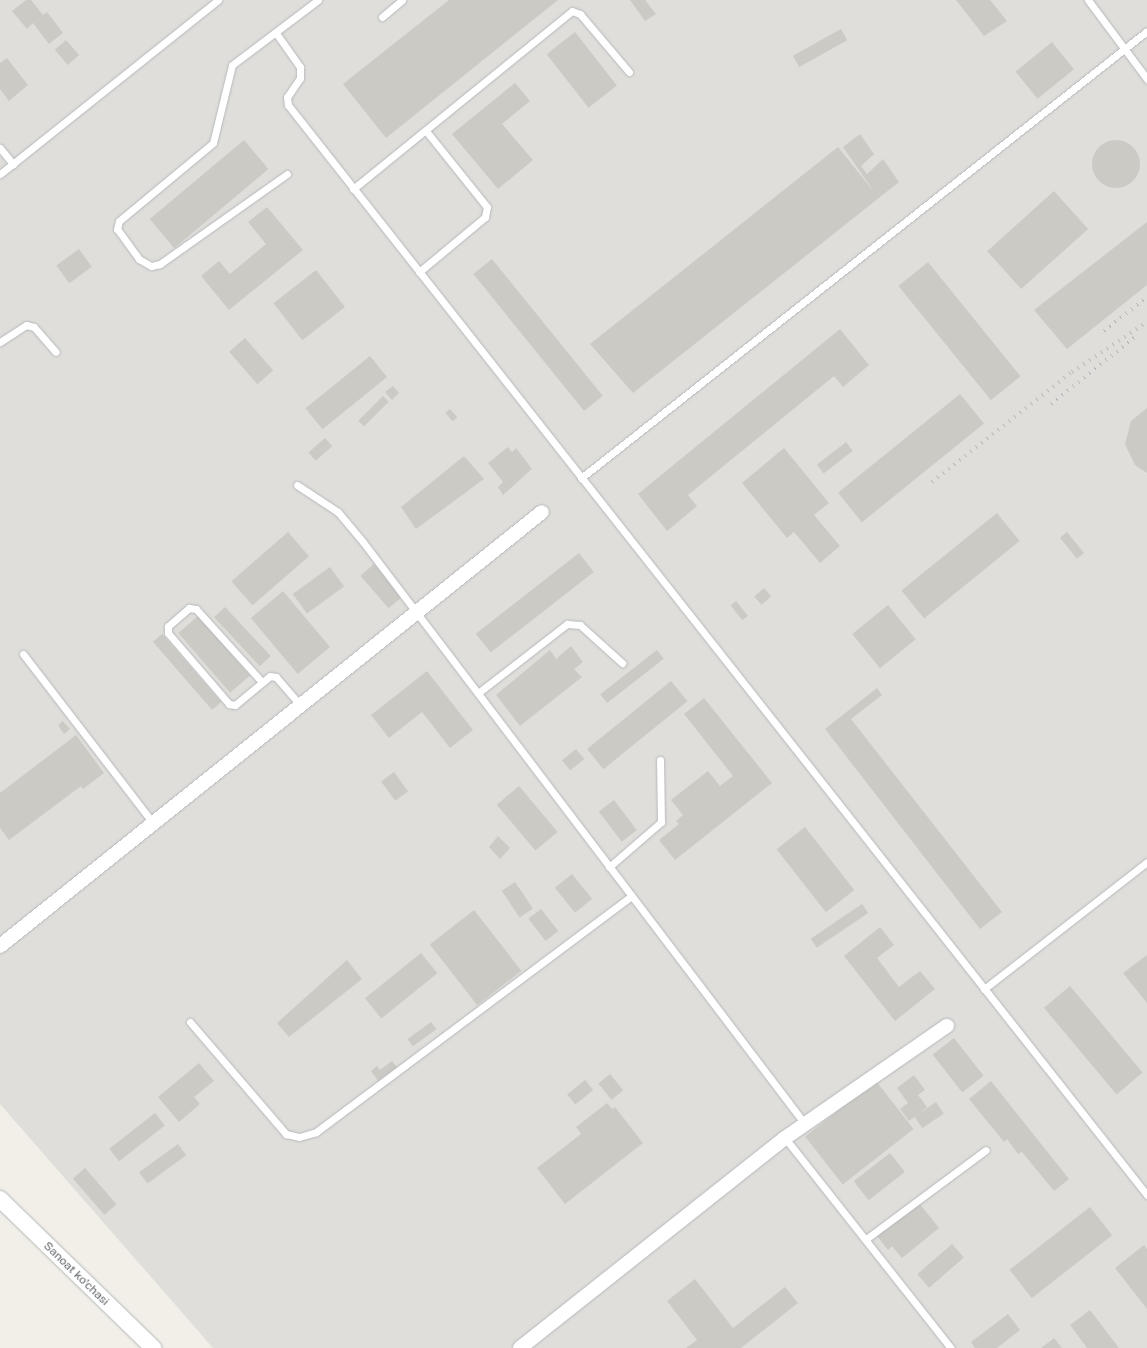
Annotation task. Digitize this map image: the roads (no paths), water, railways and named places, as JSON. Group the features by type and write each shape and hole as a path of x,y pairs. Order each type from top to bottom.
{"street":[{"path":"0,946 542,512"},
{"path":"520,1348 785,1138 947,1026"},
{"name":"Sanoat ko'chasi","path":"0,1200 152,1348"}],"lane":[{"path":"0,174 218,0"},
{"path":"287,174 160,264 151,266 139,259 117,229 119,221 213,143 232,65 318,0"},
{"path":"382,17 402,0"},
{"path":"1088,0 1147,79"},
{"path":"353,189 426,132 572,11 580,14 629,72"},
{"path":"581,478 1147,31"},
{"path":"276,33 300,67 300,78 287,96 288,105 1147,1195"},
{"path":"419,272 485,217 487,207 426,132"},
{"path":"0,148 12,164"},
{"path":"0,342 26,325 34,327 56,352"},
{"path":"297,485 338,512 416,611 805,1124"},
{"path":"262,682 196,609 189,608 168,626 168,633 229,704 235,705 270,676 276,677 300,704"},
{"path":"478,693 567,624 580,625 622,663"},
{"path":"22,654 152,823"},
{"path":"609,866 661,822 660,760"},
{"path":"984,990 1147,862"},
{"path":"190,1022 286,1134 299,1137 316,1132 632,896"},
{"path":"785,1138 951,1348"},
{"path":"866,1239 986,1150"}],"railway":[{"path":"1104,331 1147,297"},
{"path":"932,482 1072,372 1147,322"},
{"path":"1051,404 1135,337"}]}
